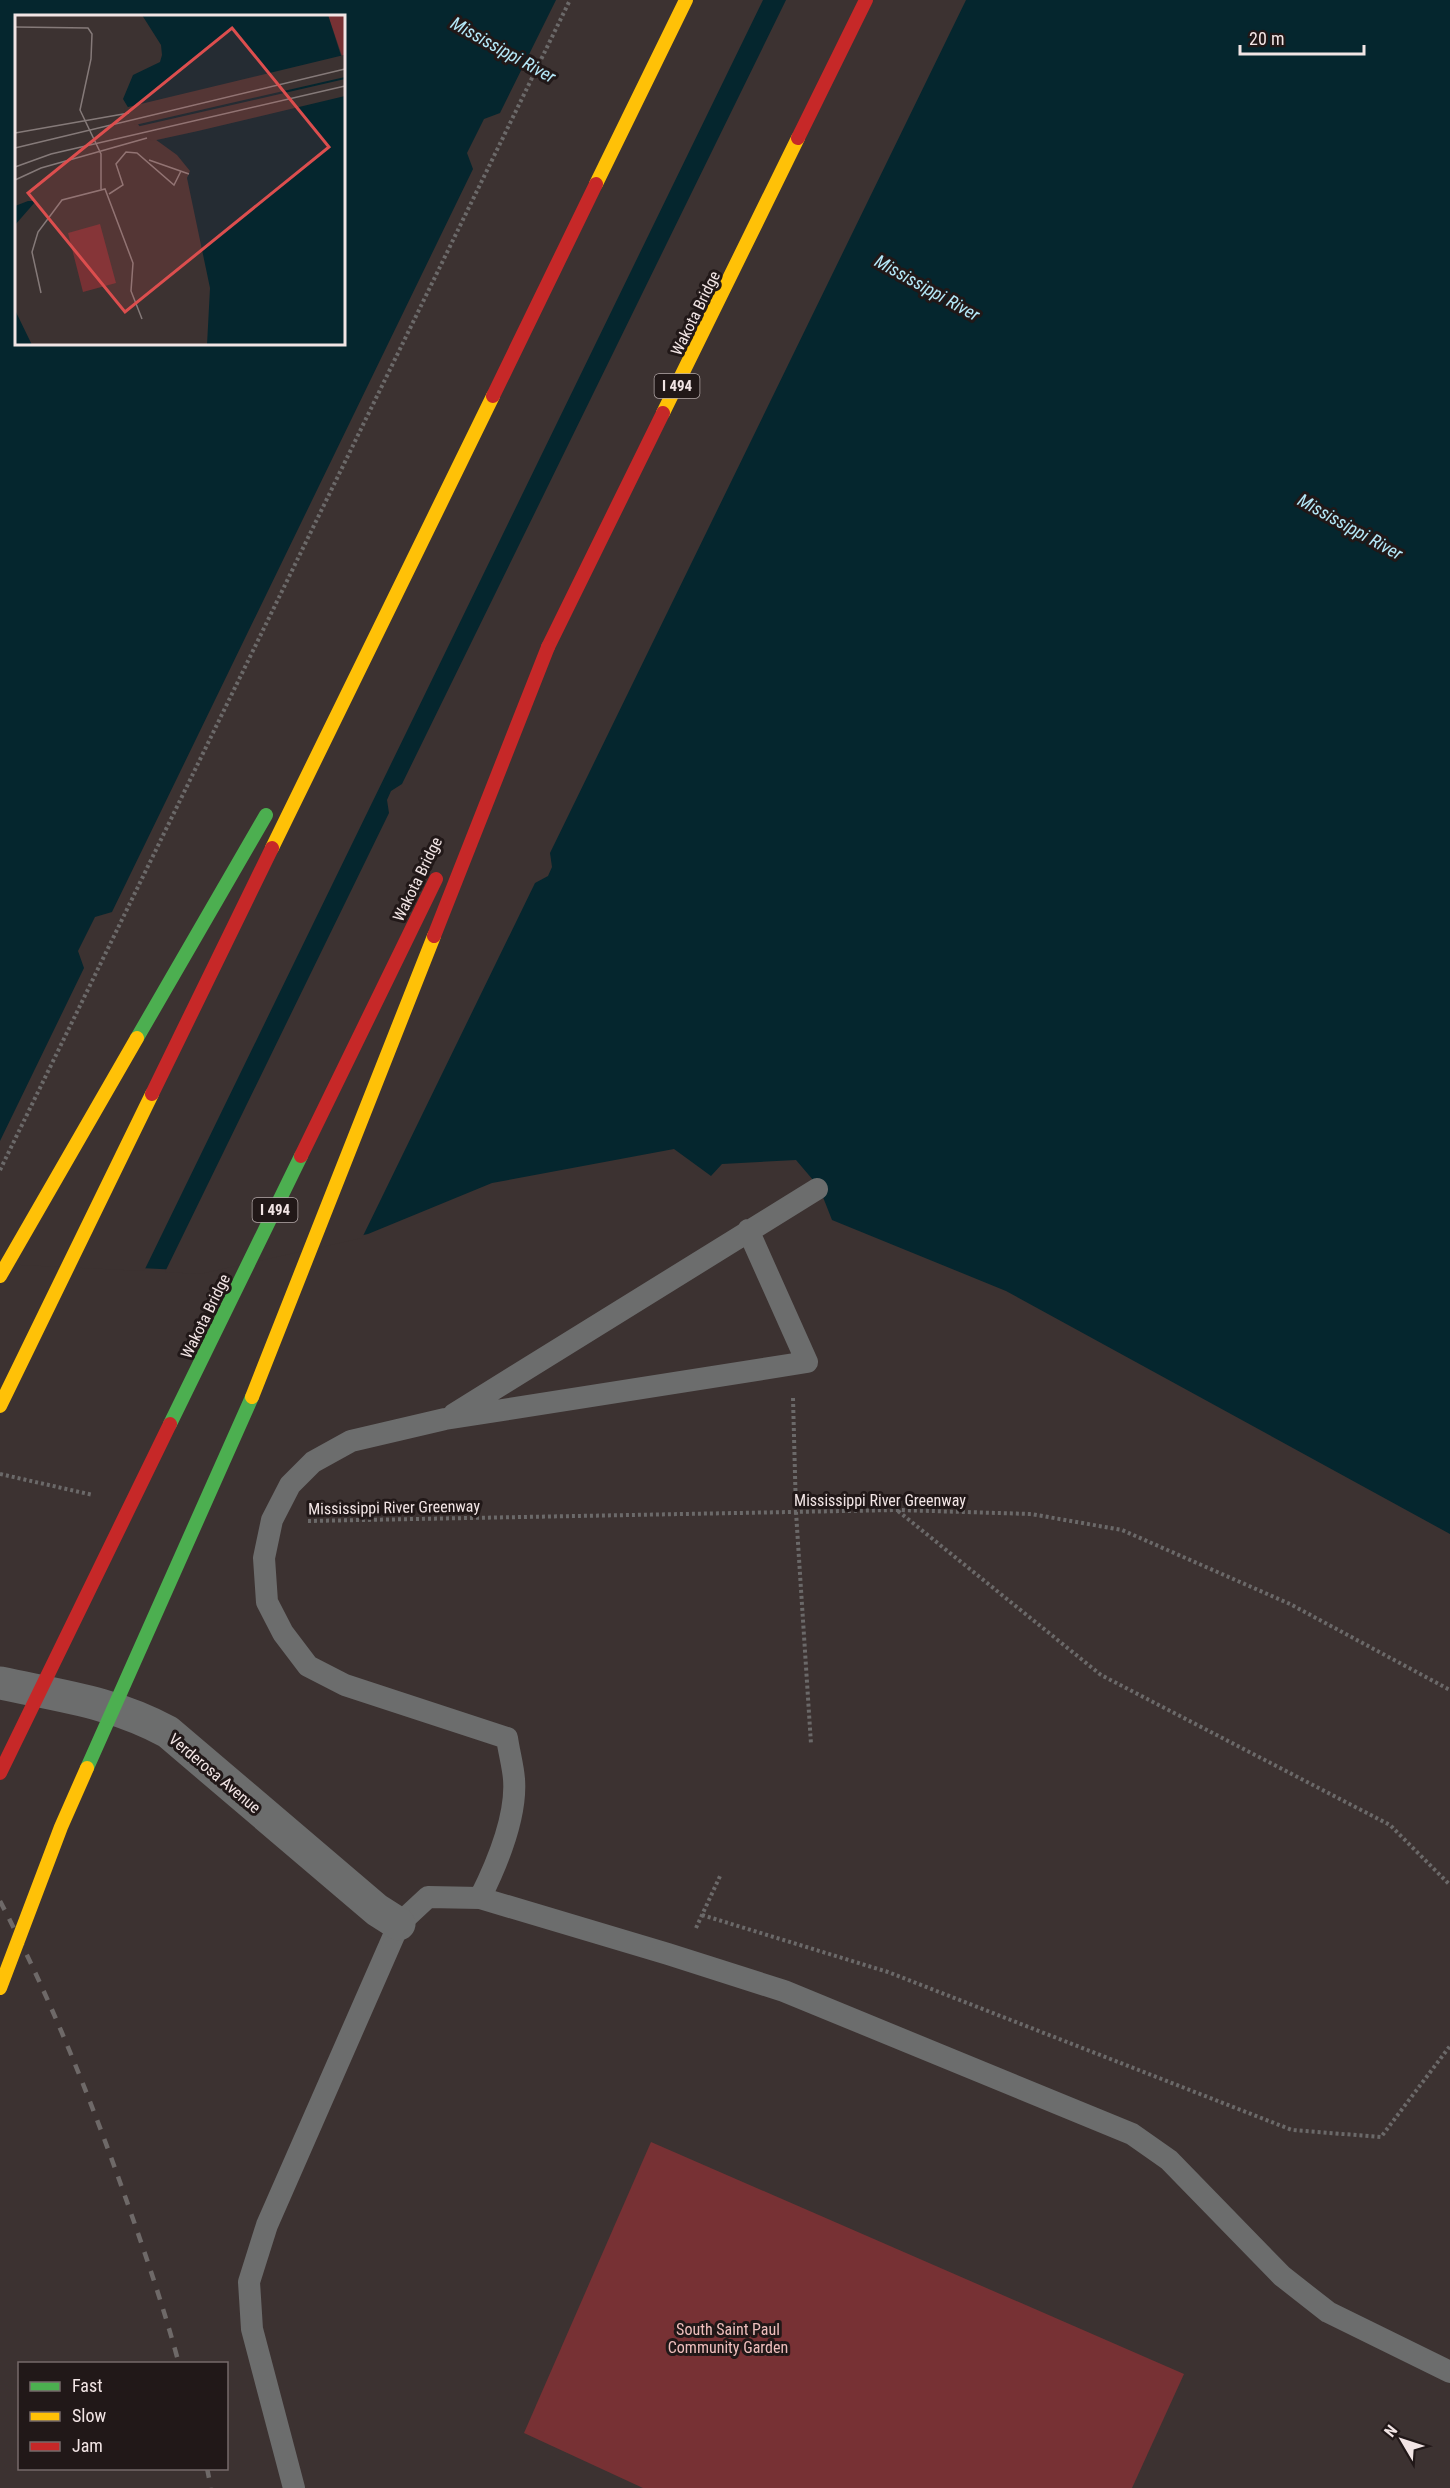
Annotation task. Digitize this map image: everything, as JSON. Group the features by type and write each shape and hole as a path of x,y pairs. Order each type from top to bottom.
{"highway":[{"path":"654,65 680,0"},
{"path":"0,1406 686,0"},
{"name":"Wakota Bridge","path":"465,818 866,0"},
{"path":"806,124 879,0"},
{"path":"305,748 402,583"},
{"path":"0,1988 61,1827 258,1383 548,647"},
{"path":"0,1276 275,800"},
{"name":"Wakota Bridge","path":"0,1773 439,871"}],"street":[{"name":"Verderosa Avenue","path":"0,1683 106,1705 140,1717 168,1732 377,1910 399,1924"}],"lane":[{"path":"445,1419 817,1189"},
{"path":"480,1898 497,1865 509,1820 514,1781 507,1738 345,1685 308,1666 283,1633 267,1602 264,1558 272,1520 290,1485 313,1462 351,1441 445,1419 807,1362 748,1230"},
{"path":"294,2488 252,2329 249,2282 267,2225 399,1924 428,1897 480,1898 784,1991 1132,2134 1169,2160 1282,2276 1328,2312 1450,2372"}],"path":[{"path":"0,1170 570,0"},
{"path":"792,1364 796,1512 811,1744"},
{"path":"898,1510 1101,1675 1390,1825 1450,1885"},
{"name":"Mississippi River Greenway","path":"272,1520 898,1510 1031,1514 1122,1530 1290,1604 1450,1690"},
{"path":"702,1915 888,1971 1292,2130 1381,2137 1450,2046"}],"green space":[{"name":"South Saint Paul Community Garden","path":"651,2142 1184,2374 1132,2488 643,2488 524,2433"}],"water":[{"name":"Mississippi River","path":"0,0 1450,0 1450,1534 1006,1291 832,1220 819,1187 796,1160 722,1164 711,1176 674,1149 492,1183 368,1234 200,1271 0,1261"}],"pier":[{"path":"556,0 763,0 144,1271 0,1264 0,1141 84,968 78,951 95,917 112,912 473,169 467,153 484,119 500,113"},
{"path":"786,0 966,0 550,853 552,867 548,876 535,883 362,1238 200,1274 165,1272 389,813 387,800 391,791 402,784"}],"railway":[{"path":"0,1901 52,2011 98,2123 147,2260 178,2362"},
{"path":"207,2470 211,2488"}],"traffic: fast":[{"path":"137,1038 266,815"},
{"path":"170,1424 301,1156"},
{"path":"87,1768 252,1397"}],"traffic: slow":[{"path":"596,184 686,0"},
{"path":"663,413 798,138"},
{"path":"272,848 493,396"},
{"path":"252,1397 434,936"},
{"path":"0,1276 137,1038"},
{"path":"0,1406 152,1094"},
{"path":"0,1988 61,1827 87,1768"}],"traffic: jam":[{"path":"798,138 866,0"},
{"path":"493,396 596,184"},
{"path":"548,647 663,413"},
{"path":"434,936 548,647"},
{"path":"152,1094 272,848"},
{"path":"301,1156 436,879"},
{"path":"0,1773 170,1424"}]}
